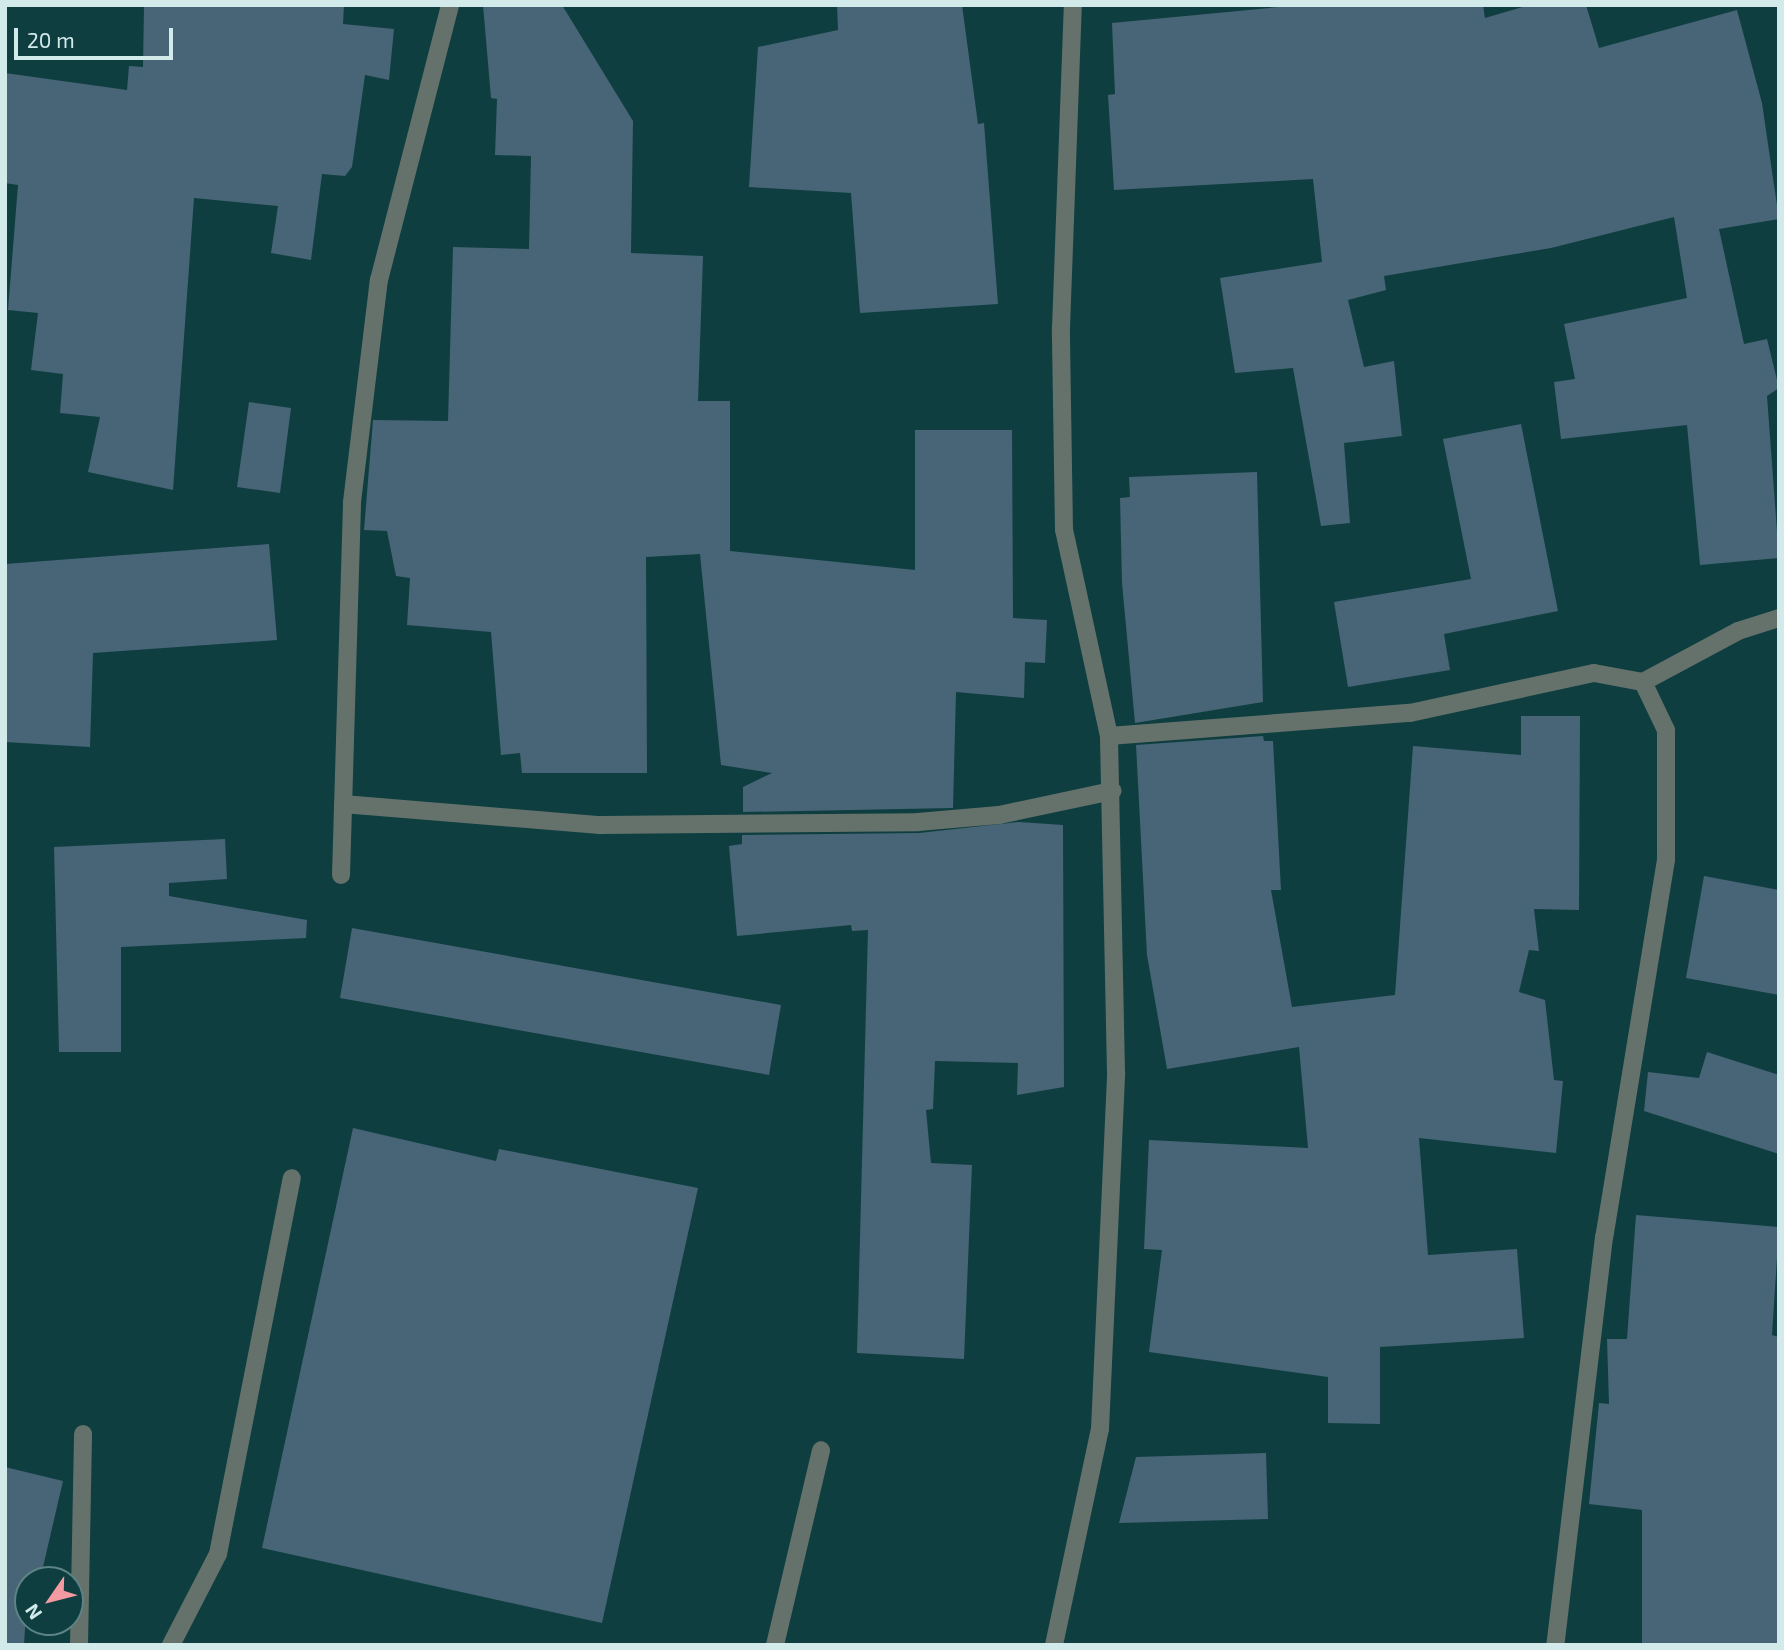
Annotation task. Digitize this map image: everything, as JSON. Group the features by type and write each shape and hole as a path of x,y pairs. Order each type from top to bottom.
{"street":[{"path":"341,875 352,502 379,280 450,5"},
{"path":"1054,1645 1100,1429 1116,1072 1109,736 1064,530 1061,328 1073,5"},
{"path":"1109,736 1410,713 1594,673 1643,682 1738,631 1779,618"},
{"path":"1555,1645 1604,1237 1666,860 1666,730 1643,682"},
{"path":"343,804 600,825 918,822 999,815 1112,791"},
{"path":"171,1645 218,1554 292,1178"},
{"path":"79,1645 83,1434"},
{"path":"775,1645 821,1450"}],"building":[{"path":"144,5 344,5 343,24 394,29 389,80 365,75 352,167 345,176 322,174 311,260 271,253 278,206 194,198 173,490 88,472 100,417 60,413 63,374 31,370 38,313 8,310 18,185 5,183 5,73 127,90 129,66 143,67"},
{"path":"483,5 562,5 633,121 631,253 703,256 698,401 730,401 730,551 915,570 915,430 1012,430 1013,618 1047,620 1045,663 1025,662 1024,698 956,692 953,808 743,812 743,787 772,773 721,765 700,554 646,557 647,773 522,773 520,753 501,755 491,632 407,625 410,578 396,576 387,531 364,530 373,420 448,421 453,247 529,249 531,156 495,155 497,99 491,98"},
{"path":"837,5 962,5 978,124 984,123 998,304 860,313 851,193 749,187 758,47 838,30"},
{"path":"1300,5 1483,5 1485,18 1529,5 1586,5 1599,48 1737,10 1762,103 1779,219 1719,229 1744,344 1767,339 1779,388 1767,396 1779,558 1700,565 1687,425 1561,439 1554,382 1575,379 1564,324 1687,298 1674,217 1551,248 1384,276 1386,290 1348,300 1364,367 1394,361 1402,436 1344,443 1350,523 1321,526 1293,368 1235,373 1220,278 1322,262 1313,179 1114,190 1108,95 1115,94 1112,23"},
{"path":"249,402 291,408 280,493 237,487"},
{"path":"1521,424 1558,611 1444,634 1450,670 1348,687 1334,602 1471,579 1443,439"},
{"path":"1257,472 1263,702 1135,723 1122,583 1120,498 1130,497 1129,477"},
{"path":"269,544 277,640 93,653 90,747 5,742 5,564"},
{"path":"1521,716 1580,716 1579,910 1534,909 1539,951 1529,950 1519,992 1545,1000 1554,1080 1563,1081 1556,1153 1419,1138 1428,1255 1517,1249 1524,1338 1380,1347 1380,1424 1328,1423 1328,1377 1149,1352 1162,1250 1144,1249 1149,1140 1308,1148 1299,1047 1167,1069 1147,955 1136,745 1263,736 1264,741 1273,741 1281,890 1271,890 1292,1007 1395,995 1413,746 1521,755"},
{"path":"1019,822 1063,825 1064,1087 1017,1095 1018,1063 935,1061 933,1109 926,1110 931,1163 972,1165 964,1359 857,1353 868,930 852,931 851,925 737,936 729,846 742,844 742,835 919,833"},
{"path":"225,839 227,879 169,883 169,896 307,920 306,938 121,947 121,1052 59,1052 54,847"},
{"path":"1704,876 1779,890 1779,995 1686,978"},
{"path":"352,928 781,1005 769,1075 340,998"},
{"path":"1707,1052 1779,1075 1779,1154 1644,1111 1648,1072 1699,1078"},
{"path":"353,1128 496,1161 499,1149 698,1188 602,1623 262,1548"},
{"path":"1636,1215 1779,1227 1772,1335 1779,1337 1779,1645 1642,1645 1642,1510 1589,1504 1599,1403 1609,1404 1607,1339 1627,1339"},
{"path":"1266,1453 1268,1519 1119,1523 1136,1457"},
{"path":"5,1467 63,1481 43,1566 14,1566 14,1636 25,1636 24,1645 5,1645"}]}
